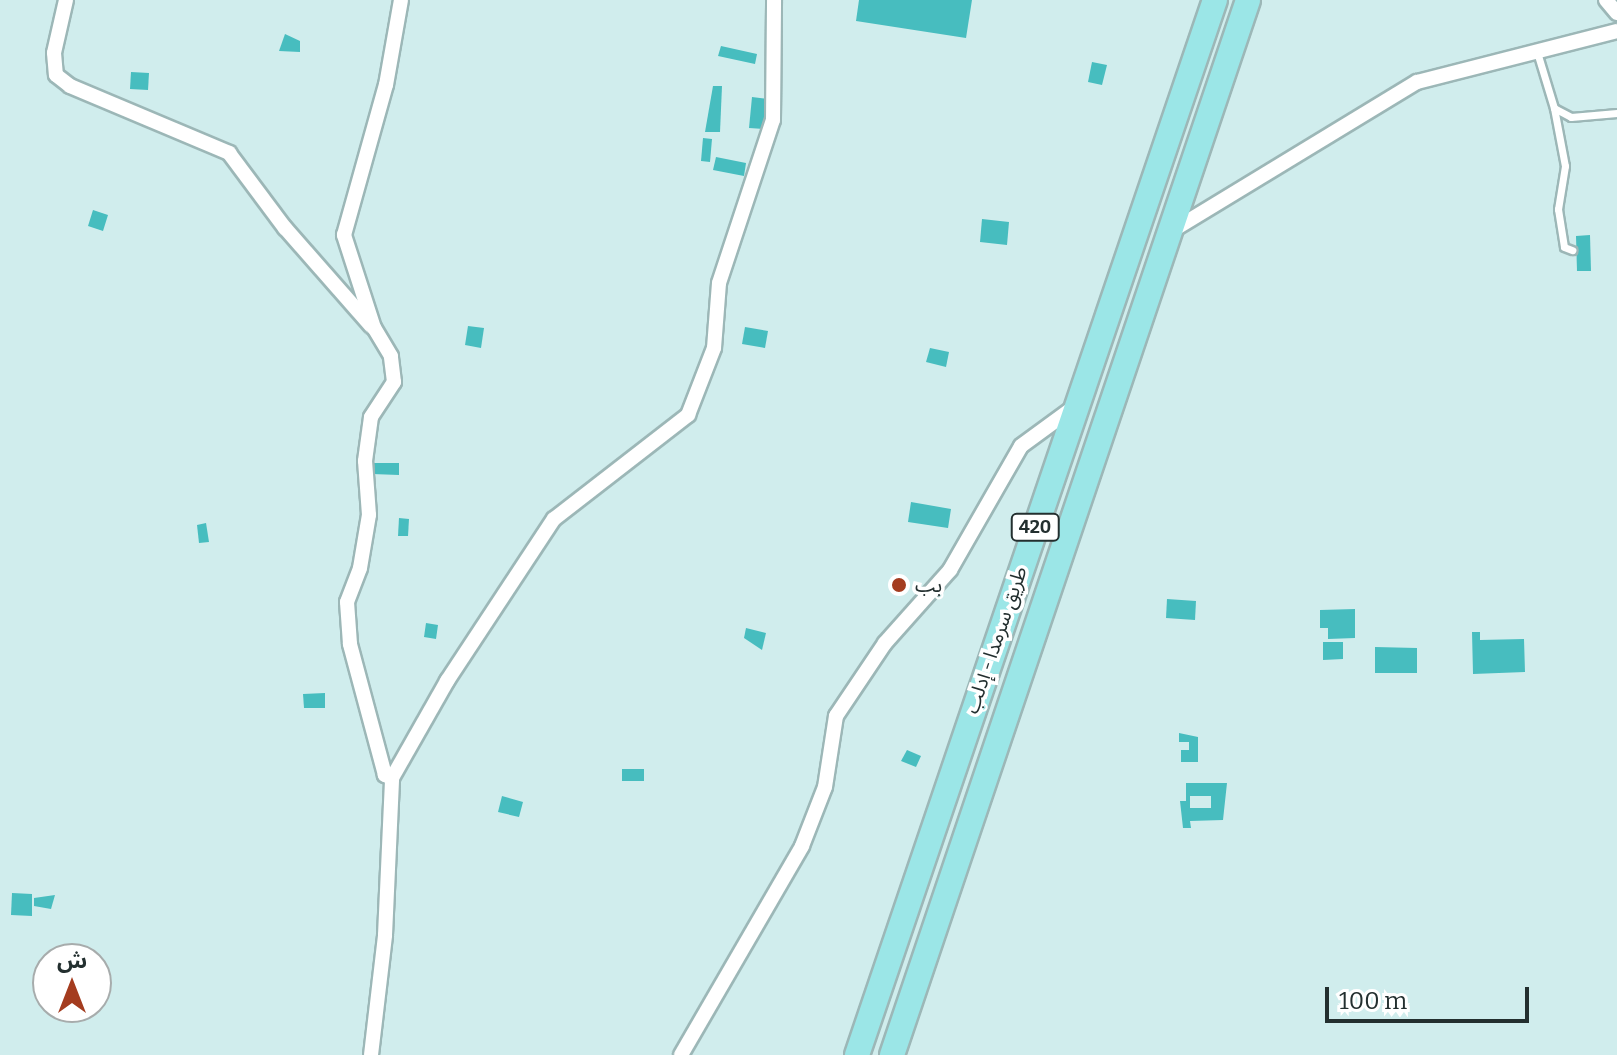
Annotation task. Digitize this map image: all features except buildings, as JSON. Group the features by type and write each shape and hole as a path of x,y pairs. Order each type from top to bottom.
{"highway":[{"name":"طريق سرمدا - إدلب","path":"857,1055 942,796 1215,0"},
{"name":"طريق سرمدا - إدلب","path":"892,1055 1248,0"},
{"path":"1205,31 1234,41"},
{"path":"942,796 976,805"}],"street":[{"path":"66,0 54,53 56,75 70,86 229,153 285,228 374,328 391,356 394,382 371,417 365,461 369,515 360,568 347,602 350,644 385,775 392,778"},
{"path":"374,328 344,235 386,85 401,0"},
{"path":"371,1055 385,935 392,778 447,681 554,519 688,415 714,348 719,283 773,120 774,0"},
{"path":"1606,0 1617,13"},
{"path":"1169,233 1417,82 1617,31"},
{"path":"681,1055 802,846 825,787 836,716 885,643 950,570 1021,446 1048,421 1077,405"}],"lane":[{"path":"1537,52 1554,108 1565,166 1558,209 1564,247 1572,250"},
{"path":"1554,108 1571,117 1617,113"}],"place":[{"name":"بب","path":"899,585"}]}
